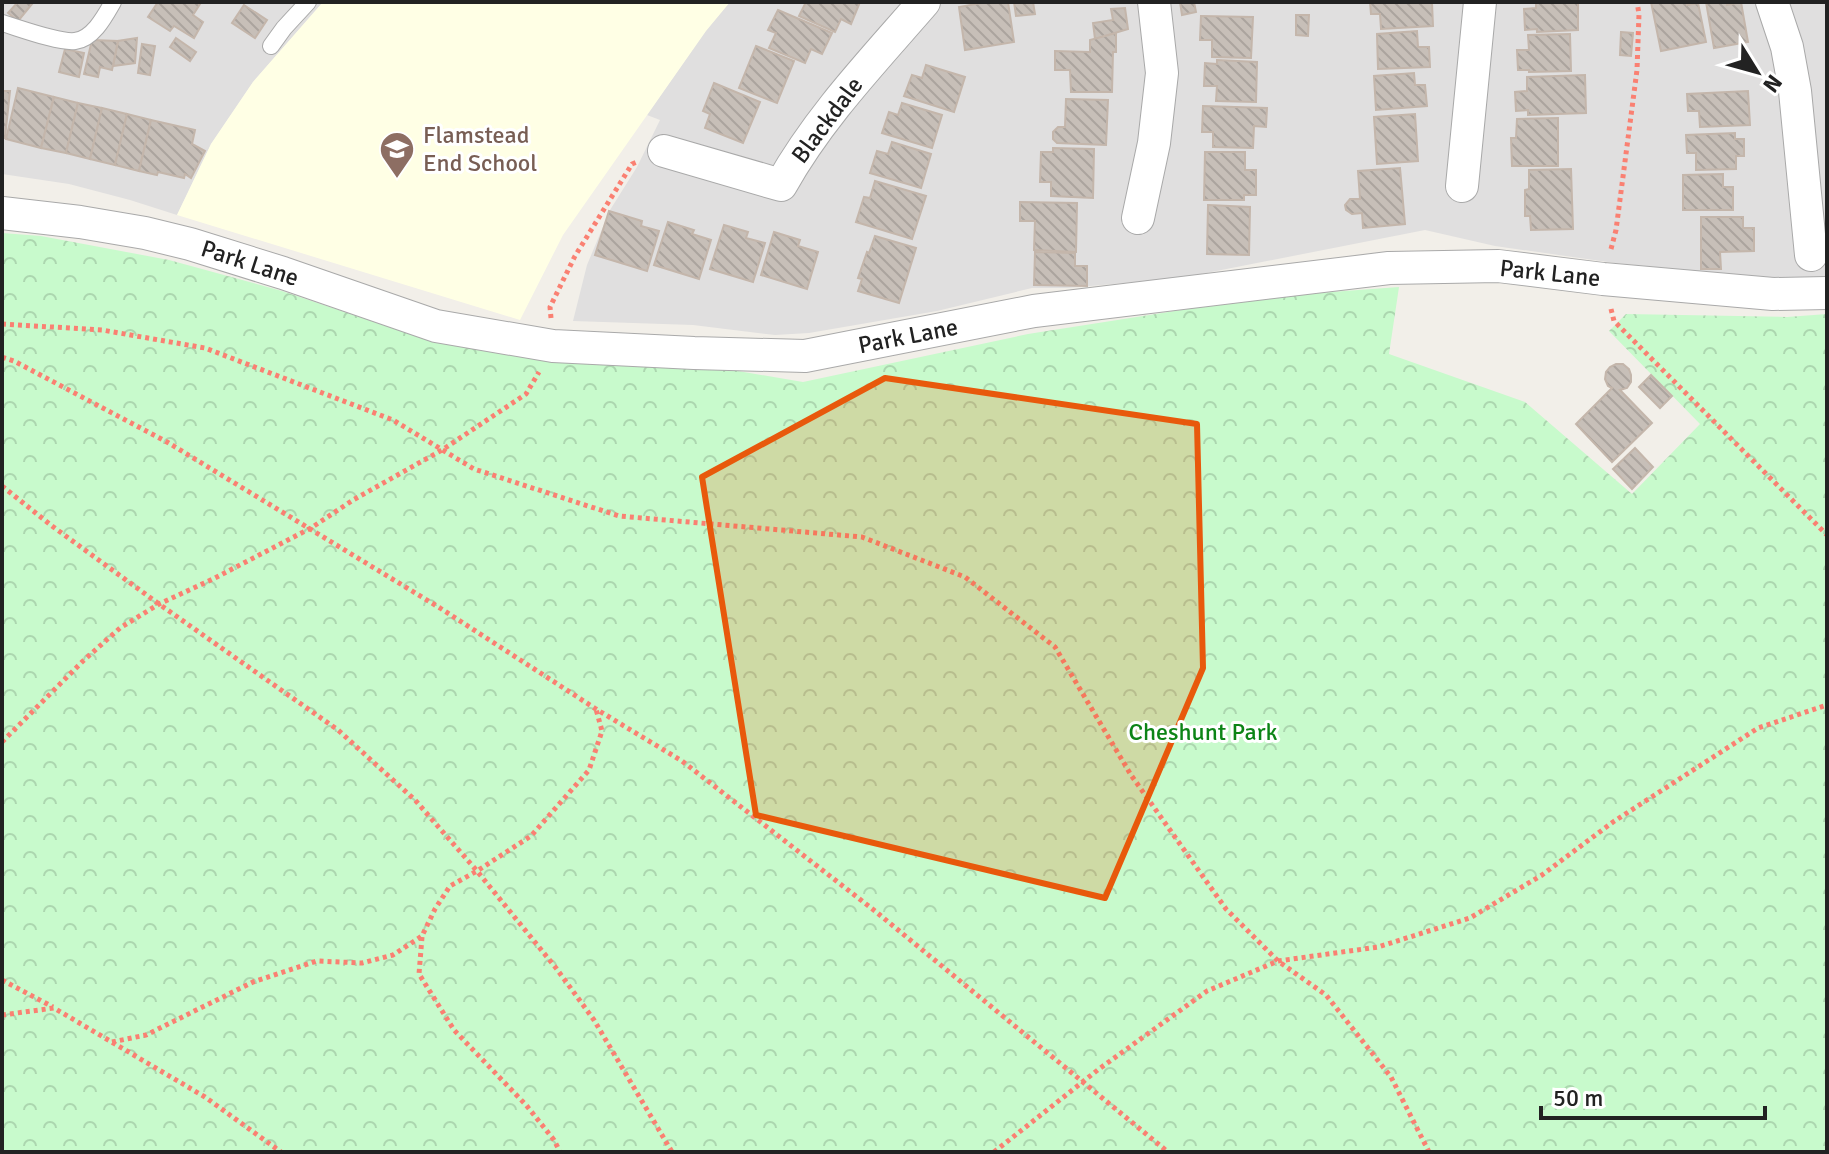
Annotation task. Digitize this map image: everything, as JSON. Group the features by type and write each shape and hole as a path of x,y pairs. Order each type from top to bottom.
{"street":[{"name":"Blackdale","path":"664,151 781,185 812,135 841,97 924,2"},
{"path":"1138,218 1154,143 1162,73 1154,2"},
{"path":"1462,186 1480,2"},
{"path":"1772,2 1787,47 1795,91 1811,255"},
{"name":"Park Lane","path":"2,213 80,222 190,244 436,326 553,346 694,353 805,356 1034,311 1389,268 1498,266 1773,294 1827,293"}],"lane":[{"path":"2,23 76,41 90,34 113,2"},
{"path":"271,46 308,2"}],"path":[{"path":"1637,2 1637,70 1616,230 1603,279 1614,321 1827,535"},
{"path":"2,742 120,628 159,604 311,528 353,500 442,450 526,394 553,346 550,307 575,256 632,164 664,151"},
{"path":"2,324 102,330 205,348 393,420 474,469 619,516 862,537 965,577 1055,647 1131,775 1217,897 1278,961 1326,995 1391,1077 1429,1152"},
{"path":"2,357 167,442 311,528 682,761 875,911 1168,1152"},
{"path":"2,486 159,604 338,730 415,800 556,968 594,1020 672,1152"},
{"path":"994,1152 1207,991 1278,961 1378,947 1470,918 1542,875 1613,822 1758,728 1827,705"},
{"path":"560,1152 526,1105 454,1030 419,974 422,936 450,886 531,836 589,770 602,731 596,709"},
{"path":"112,1042 146,1035 253,982 317,961 362,963 393,955 422,936"},
{"path":"2,980 205,1097 281,1152"},
{"path":"2,1015 54,1008"}],"highlighted area":[{"path":"885,378 1197,424 1203,668 1105,898 756,815 702,477"}],"shaded area":[{"path":"2,2 323,2 253,82 211,144 177,215 69,184 2,174"},
{"name":"Flamstead End School","path":"323,2 730,2 706,31 563,235 520,320 177,215 211,144 253,82"},
{"path":"730,2 1827,2 1827,281 1709,275 1495,246 1425,230 1181,278 1068,288 1032,288 937,311 809,333 775,335 693,325 573,321 587,265 610,210 637,167 660,120 647,115 706,30"}],"green space":[{"name":"Cheshunt Park","path":"2,233 41,236 169,260 282,291 401,331 599,363 738,371 803,382 1028,334 1264,297 1399,287 1389,354 1525,402 1632,494 1700,424 1609,331 1626,314 1787,317 1827,314 1827,1152 2,1152"}],"building":[{"path":"18,2 32,4 18,21 8,13"},
{"path":"158,2 200,4 193,15 203,22 194,38 174,26 170,31 148,17"},
{"path":"806,2 860,2 851,24 841,19 835,32 799,16"},
{"path":"1008,2 1014,42 965,50 959,7"},
{"path":"1014,2 1033,2 1035,14 1016,16"},
{"path":"1180,2 1194,2 1196,12 1182,15"},
{"path":"1370,2 1432,3 1433,26 1381,29 1380,14 1371,14"},
{"path":"1536,2 1578,2 1578,30 1525,30 1524,9 1536,8"},
{"path":"1651,2 1698,3 1706,42 1661,51"},
{"path":"1706,2 1727,2 1727,5 1741,2 1748,42 1714,48"},
{"path":"244,5 267,20 255,38 232,23"},
{"path":"1125,8 1128,29 1095,39 1093,23 1113,20 1111,9"},
{"path":"778,10 832,33 822,54 811,49 805,63 769,48 776,33 768,30"},
{"path":"1296,15 1309,15 1308,36 1296,35"},
{"path":"1201,16 1253,17 1251,58 1212,57 1212,40 1200,40"},
{"path":"1417,31 1418,47 1429,47 1430,67 1378,69 1377,34"},
{"path":"1621,32 1633,33 1631,56 1620,55"},
{"path":"1116,33 1112,92 1071,92 1070,70 1055,70 1055,51 1090,52 1090,40"},
{"path":"1570,34 1571,71 1518,70 1517,50 1529,50 1528,35"},
{"path":"137,38 135,63 113,66 118,41"},
{"path":"176,38 196,52 190,61 170,47"},
{"path":"92,40 118,41 112,70 100,67 98,77 84,74"},
{"path":"142,44 155,46 150,75 138,73"},
{"path":"756,46 794,61 777,103 739,88"},
{"path":"65,49 84,53 79,77 59,72"},
{"path":"1217,60 1257,62 1256,102 1216,101 1217,86 1204,86 1205,63 1217,64"},
{"path":"926,65 965,77 954,112 904,96 912,75 922,78"},
{"path":"1414,73 1415,85 1425,85 1427,106 1376,110 1374,76"},
{"path":"1585,75 1586,113 1528,115 1528,110 1516,111 1515,92 1527,91 1527,77"},
{"path":"714,83 760,102 743,143 705,128 710,114 703,111"},
{"path":"18,88 54,97 41,148 6,139"},
{"path":"2,91 10,91 5,138 2,138"},
{"path":"1748,91 1750,125 1700,127 1699,111 1688,111 1687,94"},
{"path":"54,97 78,103 66,153 41,148"},
{"path":"1066,99 1108,100 1106,145 1057,143 1053,139 1053,132 1058,127 1065,127"},
{"path":"78,103 102,108 90,159 66,153"},
{"path":"902,103 942,115 932,148 882,133 889,112 898,115"},
{"path":"1203,106 1267,108 1266,127 1254,126 1253,148 1213,147 1213,132 1202,132"},
{"path":"102,108 127,114 115,165 90,159"},
{"path":"127,114 151,120 139,171 115,165"},
{"path":"1415,114 1418,161 1377,164 1374,117"},
{"path":"1558,118 1558,166 1512,166 1511,138 1516,138 1517,119"},
{"path":"151,120 195,130 192,144 205,151 191,178 185,174 184,178 139,171"},
{"path":"1735,133 1735,139 1744,139 1744,156 1736,156 1736,169 1696,170 1696,153 1687,153 1686,135"},
{"path":"892,142 931,154 921,188 870,173 877,151 888,154"},
{"path":"1053,148 1094,149 1093,198 1051,196 1051,182 1040,182 1041,152 1053,152"},
{"path":"1205,152 1245,152 1245,170 1256,170 1256,195 1244,195 1244,200 1204,200"},
{"path":"1400,168 1405,224 1363,228 1362,213 1352,214 1345,205 1350,199 1360,199 1358,171"},
{"path":"1571,169 1573,229 1531,230 1530,216 1525,216 1529,170"},
{"path":"1723,174 1723,187 1733,187 1733,210 1683,210 1683,175"},
{"path":"875,181 926,196 912,239 856,222 864,197 870,198"},
{"path":"1020,202 1077,203 1076,252 1034,250 1035,221 1020,221"},
{"path":"1208,205 1250,207 1249,255 1207,254"},
{"path":"609,211 642,221 641,226 659,231 647,271 595,255"},
{"path":"1701,217 1743,217 1743,228 1754,228 1754,251 1720,252 1721,269 1701,269"},
{"path":"668,222 694,230 692,234 711,240 699,279 654,265"},
{"path":"724,225 748,232 746,238 765,243 753,282 710,269"},
{"path":"774,232 800,240 798,246 818,252 807,289 761,275"},
{"path":"875,236 916,248 899,303 858,291 862,279 858,278"},
{"path":"1035,252 1075,253 1075,266 1087,266 1087,286 1034,285"},
{"path":"1616,364 1623,364 1631,375 1627,388 1620,390 1652,423 1612,462 1576,424 1612,388 1605,379 1606,372"},
{"path":"1651,375 1672,396 1660,408 1639,387"},
{"path":"1635,448 1653,467 1632,489 1613,469"}],"place":[{"name":"Flamstead End School","path":"397,180"}]}
